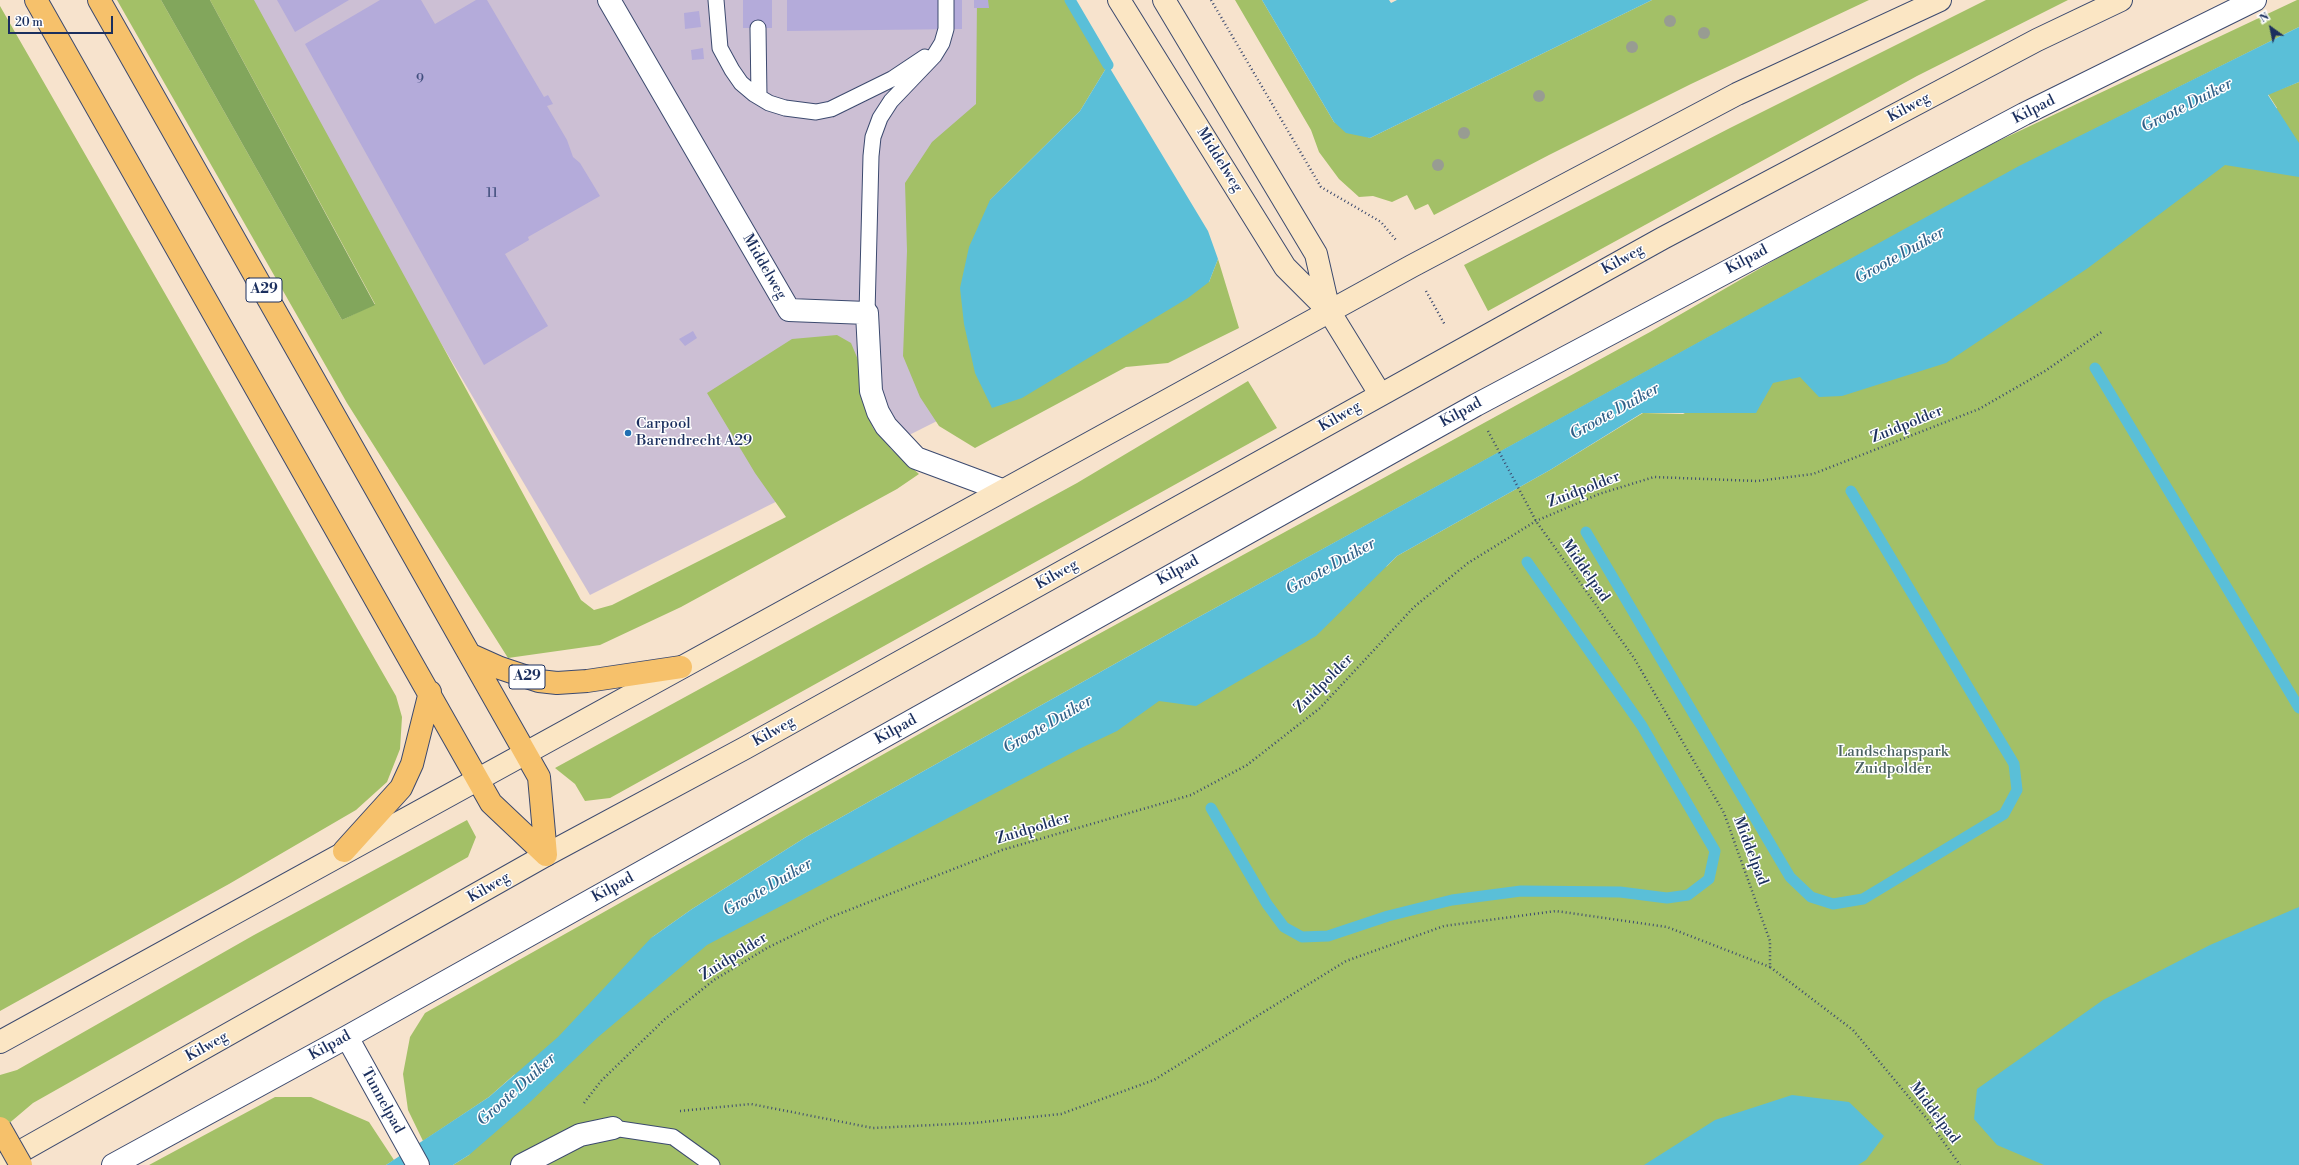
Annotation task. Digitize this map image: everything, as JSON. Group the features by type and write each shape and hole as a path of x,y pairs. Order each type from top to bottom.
{"highway":[{"path":"36,0 430,692 491,802 546,855"},
{"name":"A29","path":"99,0 539,777 546,855"},
{"name":"A29","path":"471,655 500,668 539,681 558,683 587,681 681,667"},
{"path":"344,851 401,788 412,764 430,692"},
{"path":"0,1128 21,1165"}],"main road":[{"name":"Middelweg","path":"1119,0 1285,267 1329,311 1380,394"},
{"name":"Middelweg","path":"1164,0 1316,254 1329,311"},
{"path":"0,1042 344,851 526,753 1412,266 1737,94 1940,0"},
{"name":"Kilweg","path":"0,1163 546,855 752,744 1663,238 2037,40 2121,0"}],"street":[{"name":"Middelweg","path":"609,0 789,310 867,313"},
{"name":"Kilpad","path":"113,1165 347,1037 1476,405 2024,114 2256,0"},
{"path":"867,313 871,391 878,412 886,426 916,458 1002,490"},
{"name":"Tunnelpad","path":"347,1037 418,1165"},
{"path":"522,1165 580,1135 613,1128"}],"lane":[{"path":"716,0 720,48 741,83 769,103 802,111 816,112 831,109 892,79 942,43"},
{"path":"867,313 871,156 873,137 880,118 891,101 934,56 942,43 946,29 946,0"},
{"path":"758,28 759,97"},
{"path":"613,1128 673,1138 712,1165"}],"path":[{"path":"1211,0 1321,187 1381,222 1393,235 1412,266"},
{"name":"Zuidpolder","path":"580,1135 578,1110 600,1081 665,1019 714,980 768,948 831,917 1002,850 1191,795 1247,765 1320,708 1414,606 1468,563 1536,521 1599,494 1654,477 1757,481 1813,474 1979,408 2045,371 2103,330"},
{"name":"Middelpad","path":"1492,440 1536,521 1634,658 1724,814 1770,941 1770,967 1853,1030 1928,1120 1960,1165"},
{"path":"675,1112 690,1109 751,1104 873,1128 974,1123 1061,1114 1154,1080 1346,961 1444,926 1556,911 1667,927 1770,967"}],"shaded area":[{"path":"238,0 1045,0 955,412 590,595"}],"green space":[{"path":"117,0 161,0 342,320 375,304 210,0 254,0 581,600 594,610 612,605 786,517 755,473 707,393 792,339 837,335 851,343 859,362 863,399 873,428 892,450 919,474 897,489 681,607 600,645 508,658 347,403"},
{"path":"161,0 210,0 375,305 342,320"},
{"path":"977,0 1069,0 1108,65 1080,111 990,200 1209,282 1218,259 1239,328 1168,363 1126,367 975,448 939,426 920,397 903,356 907,251 905,183 932,142 976,104"},
{"path":"1235,0 1262,0 1334,122 1370,138 1652,0 1869,0 1691,84 1549,155 1434,215 1428,204 1415,210 1407,195 1392,202 1373,196 1359,197 1339,179 1319,152 1311,130"},
{"path":"1986,0 2068,0 1917,76 1488,311 1464,265 1730,128"},
{"name":"Landschapspark Zuidpolder","path":"2299,0 2299,27 2019,167 1186,624 806,837 692,909 651,938 1387,566 1397,556 1550,470 1643,413 1683,414 2277,108 2268,94 2299,82 2299,1165 453,1165 469,1155 515,1074 489,1097 423,1141 408,1110 403,1074 410,1037 425,1013 1022,676 1650,332 1809,240 1939,169"},
{"path":"0,6 396,696 402,717 400,749 387,782 356,810 229,884 0,1011"},
{"path":"1248,381 1277,428 610,798 585,801 575,784 555,768 1077,483"},
{"path":"467,820 476,837 468,857 33,1103 0,1131 0,1075 17,1070 254,935"},
{"path":"275,1097 311,1097 369,1122 394,1160 386,1165 149,1165"}],"water":[{"path":"1262,0 1389,0 1391,3 1397,0 1652,0 1370,138 1346,133 1334,122"},
{"name":"Groote Duiker","path":"2299,27 2299,82 2268,95 2299,143 2299,177 2225,165 2088,268 1946,363 1842,396 1819,397 1800,377 1773,383 1756,413 1642,413 1550,470 1397,556 1316,636 1196,706 1159,701 1117,731 1079,749 707,945 597,1038 528,1104 469,1155 453,1165 386,1165 489,1097 558,1037 651,938 692,909 806,837 1186,624 2019,166"},
{"path":"1108,65 1208,231 1218,259 1209,282 1188,298 1022,398 992,408 975,373 964,324 960,288 969,247 990,200 1080,111"},
{"path":"2299,907 2299,1165 2044,1165 1997,1145 1974,1119 1977,1089 2103,1000 2210,945"},
{"path":"1792,1095 1849,1102 1884,1136 1866,1160 1858,1165 1644,1165 1715,1120"}],"building":[{"path":"277,0 349,0 295,32"},
{"path":"380,0 421,0 435,24 476,0 487,0 544,97 548,95 553,104 547,106 567,140 573,157 580,163 600,196 528,237 529,240 505,254 548,326 484,365 305,44"},
{"path":"743,0 772,0 772,28 743,28"},
{"path":"787,0 962,0 962,29 787,31"},
{"path":"974,0 988,0 989,8 974,8"},
{"path":"699,11 701,27 685,29 684,13"},
{"path":"703,48 704,59 692,60 691,50"},
{"path":"693,331 697,338 685,346 679,339"}],"waterway":[{"path":"1070,0 1108,65"},
{"path":"2095,368 2299,708"},
{"path":"1586,532 1790,877 1811,897 1833,904 1863,899 2004,814 2017,790 2014,764 1851,491"},
{"path":"1211,808 1267,904 1284,927 1302,937 1328,936 1388,916 1452,900 1521,891 1620,892 1667,898 1688,895 1709,879 1715,851 1642,726 1527,562"}],"place":[{"name":"Carpool Barendrecht A29","path":"628,433"}]}
